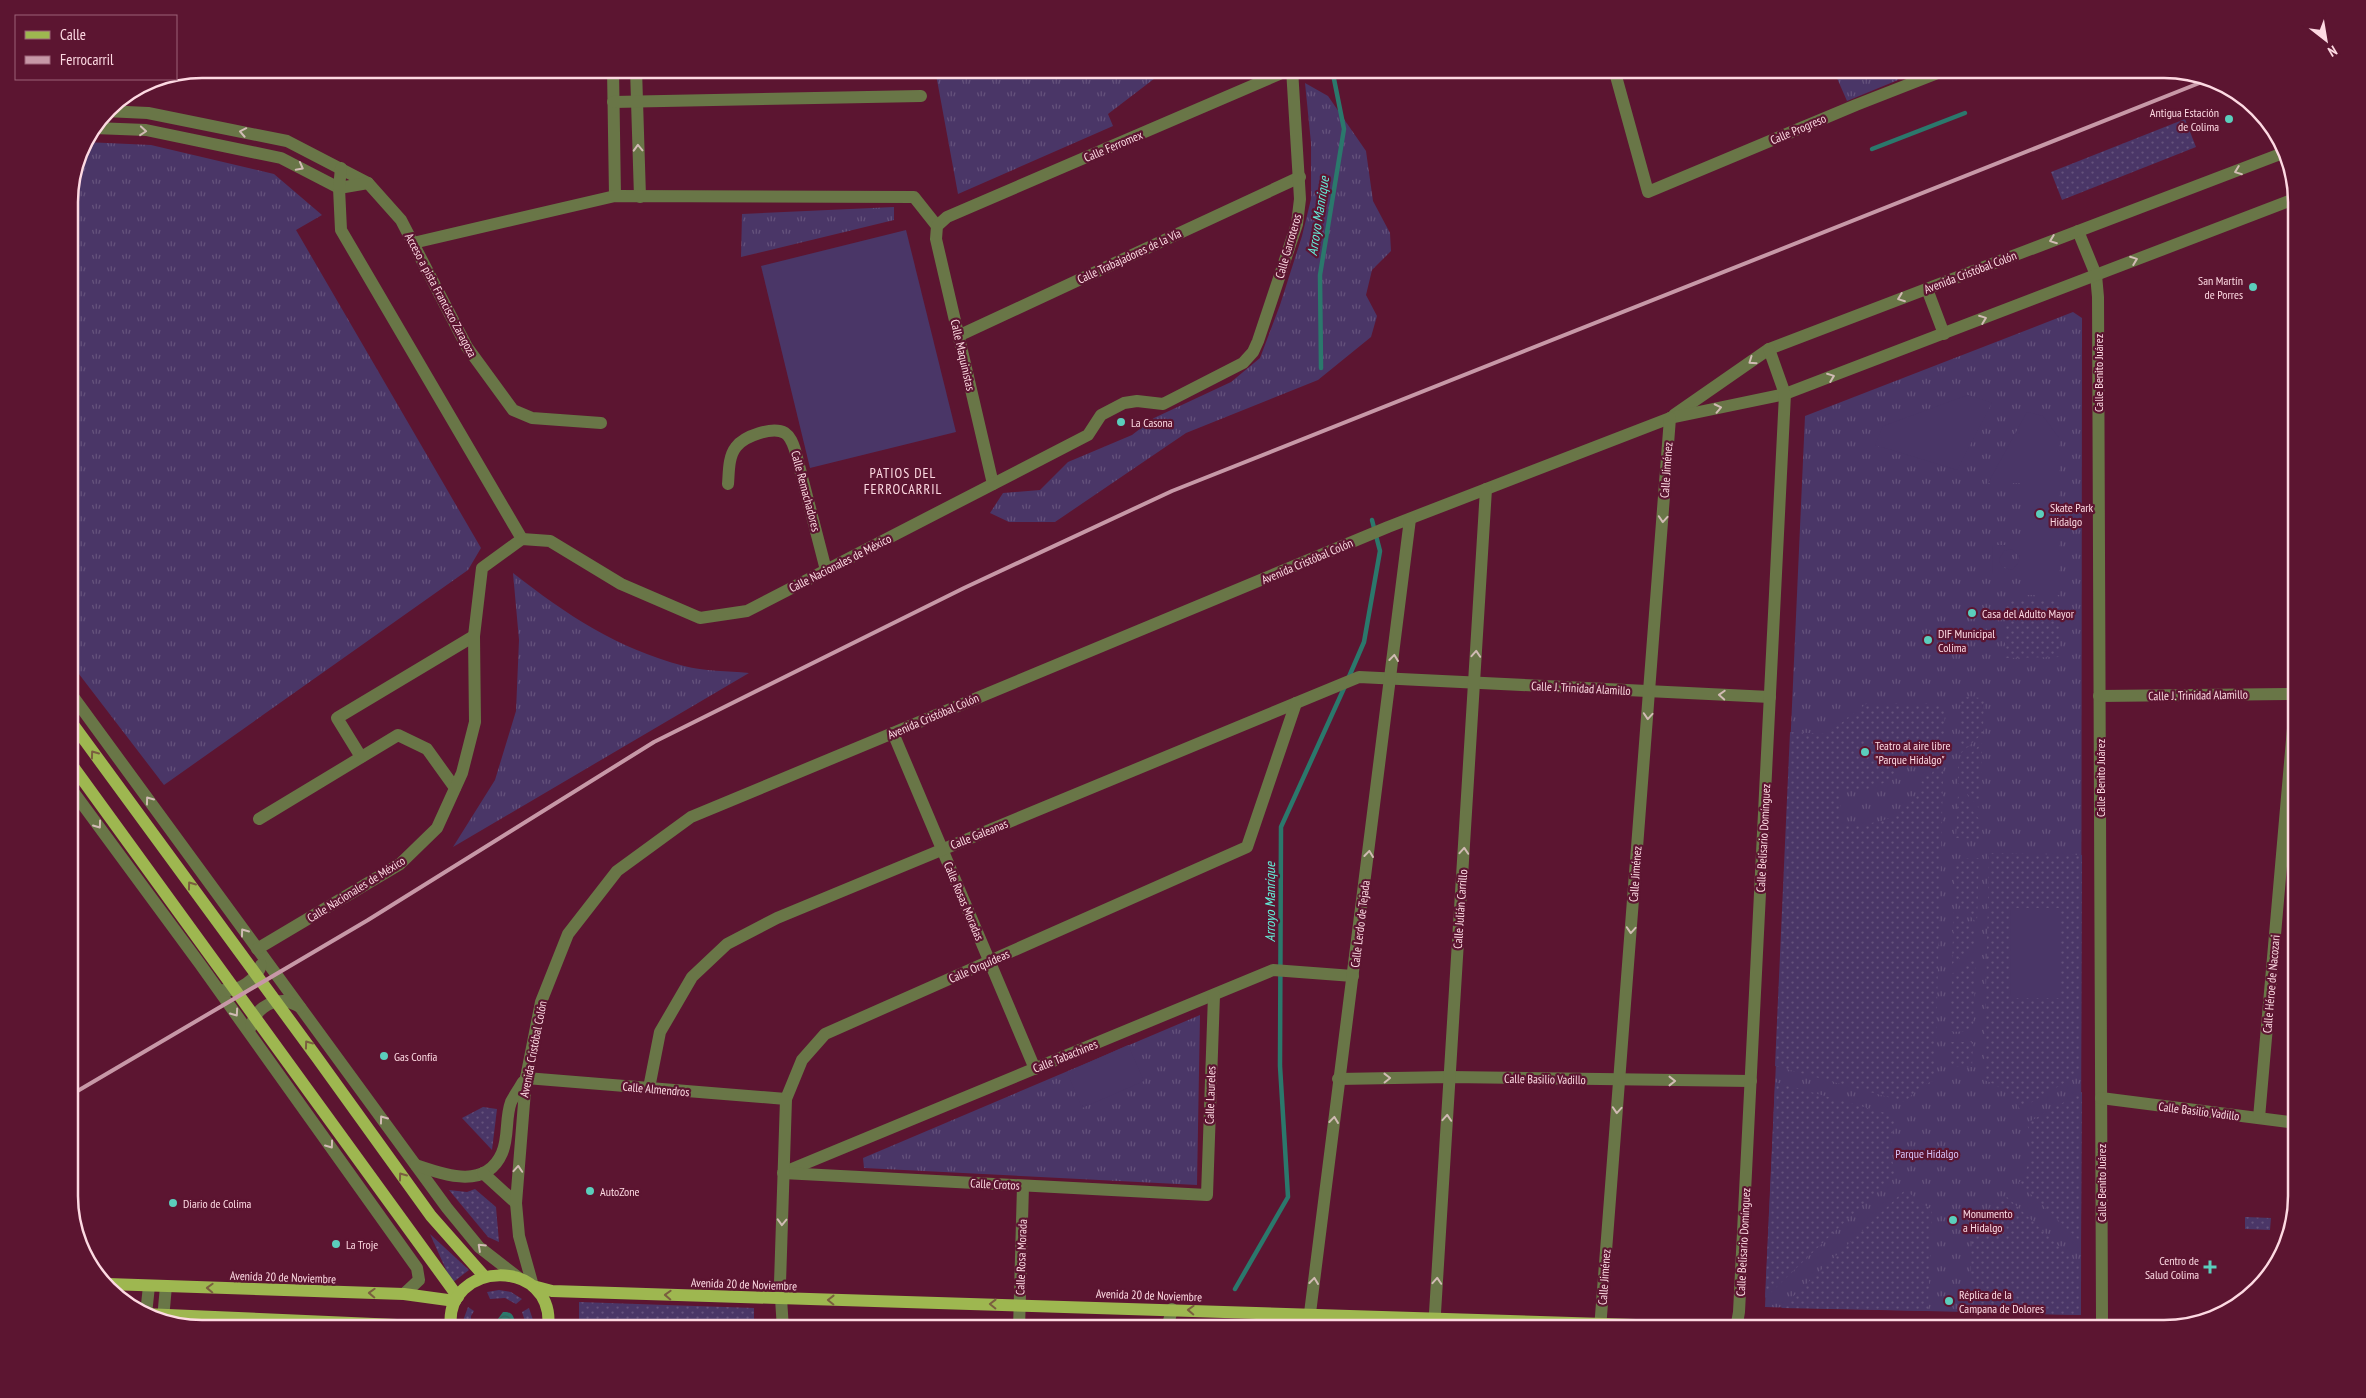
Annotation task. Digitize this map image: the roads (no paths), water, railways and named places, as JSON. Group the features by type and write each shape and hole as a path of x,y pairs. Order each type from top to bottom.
{"main road":[{"path":"78,731 307,1043 430,1216 484,1276"},
{"path":"78,773 410,1230 456,1300"},
{"path":"452,1320 456,1300 468,1286 484,1276 496,1274 519,1278 533,1286 543,1300 547,1310 548,1320"},
{"name":"Avenida 20 de Noviembre","path":"114,1284 404,1294 456,1300"},
{"name":"Avenida 20 de Noviembre","path":"533,1286 552,1291 1310,1314 1384,1320"},
{"path":"172,1316 268,1320"}],"street":[{"path":"613,78 615,196"},
{"path":"636,78 640,197"},
{"name":"Calle Ferromex","path":"937,226 947,217 1270,78"},
{"name":"Calle Garroteros","path":"1249,358 1258,341 1297,224 1300,177 1292,78"},
{"name":"Calle Progreso","path":"1616,78 1648,192 1924,78"},
{"path":"613,102 921,96"},
{"name":"Acceso a pista Francisco Zaragoza","path":"116,112 148,113 287,141 368,183 401,220 466,348 513,410 532,418 601,423"},
{"path":"102,128 146,130 281,158 339,188 368,183"},
{"name":"Avenida Cristóbal Colón","path":"1670,418 1769,349 2279,155"},
{"path":"341,168 339,188 341,230 522,539"},
{"name":"Calle Trabajadores de la Vía","path":"958,336 1300,177"},
{"path":"413,243 615,196 914,197 937,226"},
{"name":"Avenida Cristóbal Colón","path":"533,1286 519,1236 516,1203 526,1078 541,1002 568,934 617,872 692,817 1388,527 1670,418 1786,394 2096,275 2288,205"},
{"name":"Calle Maquinistas","path":"937,226 936,238 993,484"},
{"name":"Calle Benito Juárez","path":"2078,231 2096,275 2102,1320"},
{"path":"1926,288 1944,334"},
{"name":"Calle Belisario Domínguez","path":"1738,1320 1786,394 1769,349"},
{"name":"Calle Nacionales de México","path":"260,954 400,864 437,828 462,773 475,722 474,636 482,568 522,539 550,541 621,584 700,618 746,611 1088,435 1101,415 1132,402 1163,404 1236,367 1249,358"},
{"name":"Calle Jiménez","path":"1600,1320 1670,418"},
{"name":"Calle Remachadores","path":"728,484 730,458 735,447 743,441 766,432 776,430 786,434 791,440 826,570"},
{"name":"Calle Julián Carrillo","path":"1434,1320 1486,489"},
{"name":"Calle Lerdo de Tejada","path":"1309,1320 1338,1079 1353,976 1410,519"},
{"path":"361,757 337,718 474,636"},
{"name":"Calle Galeanas","path":"649,1088 660,1032 692,977 727,944 777,918 1296,703 1359,678 1391,679"},
{"name":"Calle J. Trinidad Alamillo","path":"1391,679 1770,698"},
{"name":"Calle J. Trinidad Alamillo","path":"2099,696 2288,694"},
{"path":"78,703 416,1165 479,1247 519,1278"},
{"name":"Calle Orquídeas","path":"781,1320 780,1299 786,1099 802,1060 825,1034 1247,847 1296,703"},
{"name":"Calle Rosas Moradas","path":"893,733 1035,1069"},
{"path":"259,820 398,735 427,749 455,788"},
{"name":"Calle Héroe de Nacozari","path":"2259,1118 2288,794"},
{"path":"78,798 217,988 417,1268 419,1280 404,1294"},
{"path":"217,988 230,991 246,983 259,971 260,954"},
{"name":"Calle Tabachines","path":"783,1173 1273,970 1353,976"},
{"name":"Calle Laureles","path":"1207,1195 1214,995"},
{"path":"252,1037 251,1024 258,1011 268,1004 285,1001 300,1007"},
{"name":"Calle Basilio Vadillo","path":"1338,1079 1450,1077 1619,1081 1751,1081"},
{"path":"416,1165 450,1176 465,1177 483,1173 496,1164 503,1151 511,1103 526,1078"},
{"name":"Calle Almendros","path":"526,1078 786,1099"},
{"name":"Calle Basilio Vadillo","path":"2101,1098 2288,1122"},
{"path":"483,1173 516,1203"},
{"name":"Calle Crotos","path":"783,1173 1207,1195"},
{"name":"Calle Rosa Morada","path":"1019,1320 1023,1186"},
{"path":"146,1307 149,1286"},
{"path":"164,1314 166,1286"},
{"path":"1169,1320 1172,1310"}],"water":[{"path":"503,1312 507,1312 512,1315 514,1320 497,1320"}],"waterway":[{"name":"Arroyo Manrique","path":"1321,368 1320,275 1344,129 1334,78"},
{"path":"1872,149 1965,113"},
{"name":"Arroyo Manrique","path":"1348,679 1364,642 1380,551 1372,520"},
{"name":"Arroyo Manrique","path":"1235,1289 1288,1197 1280,1066 1281,827 1345,686"}],"railway":[{"path":"78,1091 368,920 654,742 964,588 1172,491 2199,83"}],"place":[{"name":"Antigua Estación de Colima","path":"2229,119"},
{"name":"San Martín de Porres","path":"2253,287"},
{"name":"La Casona","path":"1121,422"},
{"name":"Skate Park Hidalgo","path":"2040,514"},
{"name":"Casa del Adulto Mayor","path":"1972,613"},
{"name":"DIF Municipal Colima","path":"1928,640"},
{"name":"Teatro al aire libre \"Parque Hidalgo\"","path":"1865,752"},
{"name":"Gas Confía","path":"384,1056"},
{"name":"AutoZone","path":"590,1191"},
{"name":"Diario de Colima","path":"173,1203"},
{"name":"Monumento a Hidalgo","path":"1953,1220"},
{"name":"La Troje","path":"336,1244"},
{"name":"Centro de Salud Colima","path":"2210,1267"},
{"name":"Réplica de la Campana de Dolores","path":"1949,1301"}],"district":[{"name":"PATIOS DEL FERROCARRIL","path":"903,482"}],"park label":[{"name":"Parque Hidalgo","path":"1927,1153"}]}
